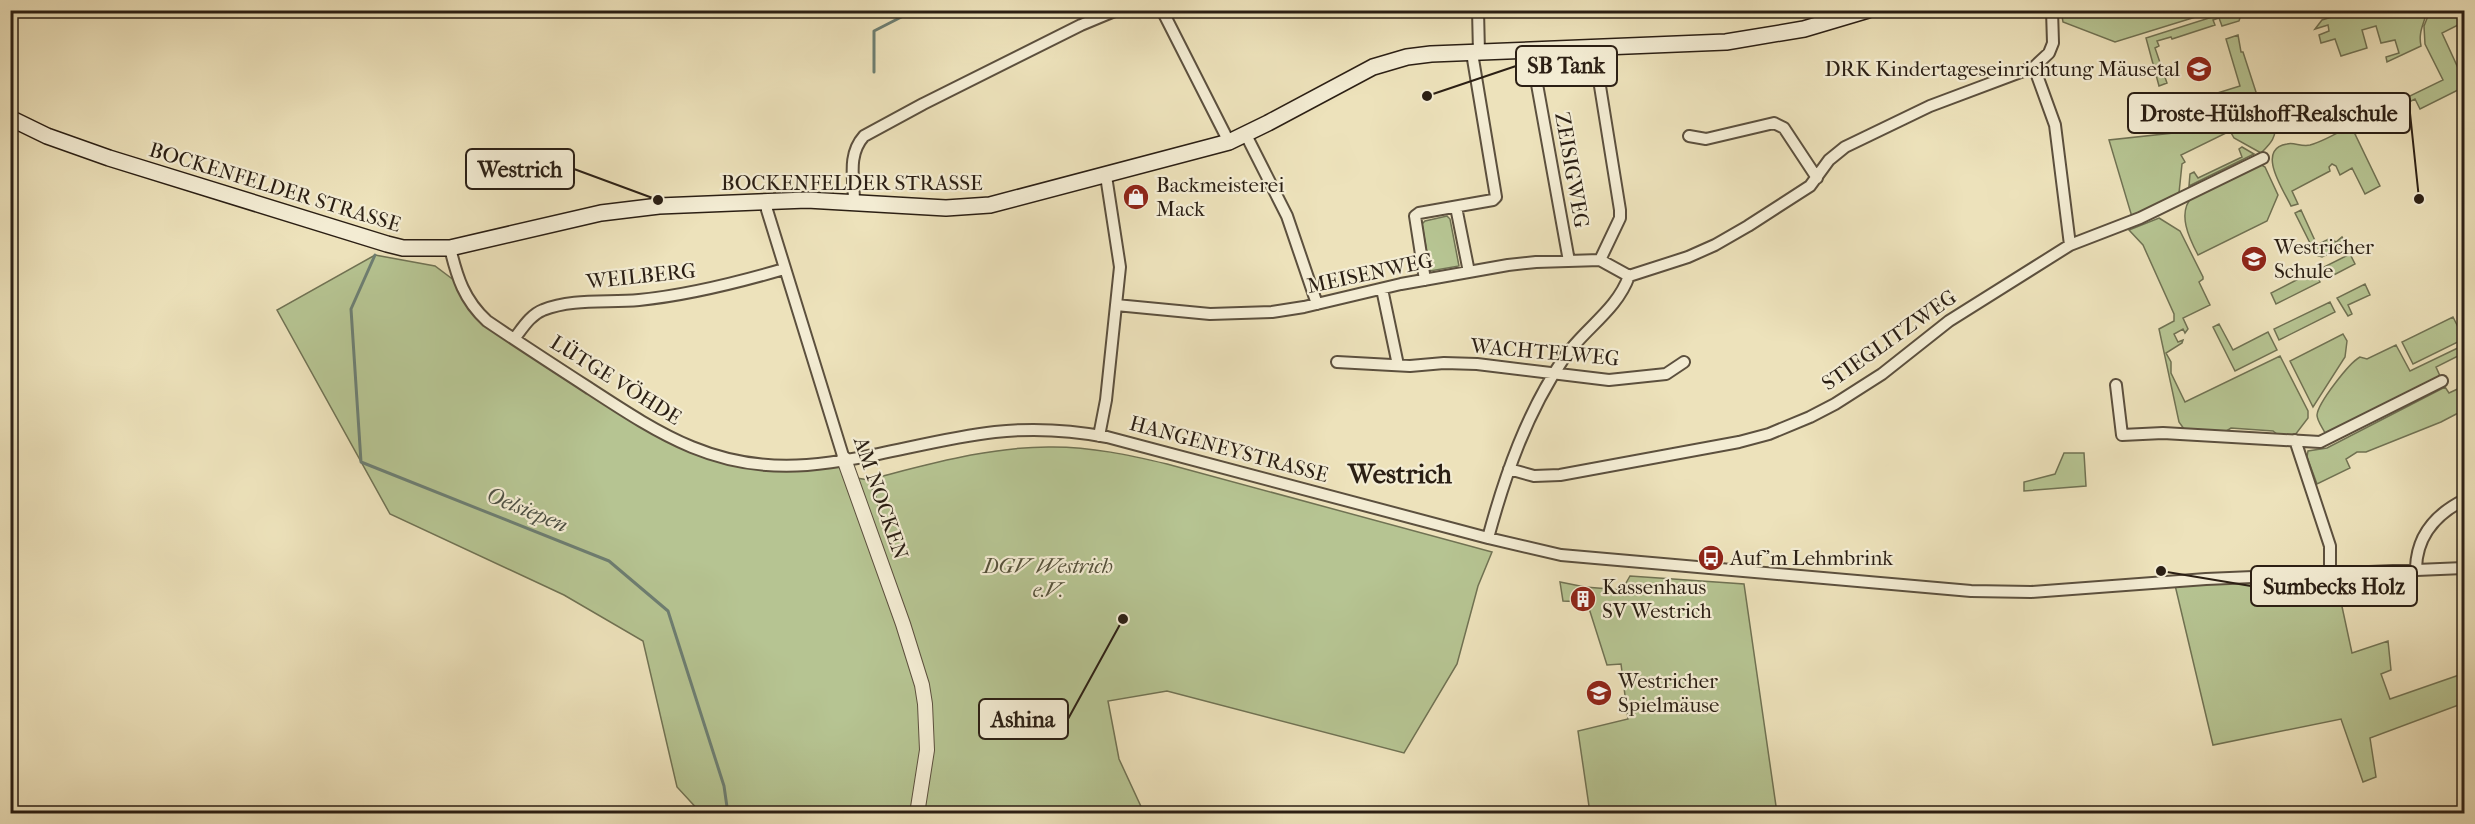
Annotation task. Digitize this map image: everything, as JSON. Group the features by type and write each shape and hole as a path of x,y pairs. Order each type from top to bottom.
{"main road":[{"name":"BOCKENFELDER STRASSE","path":"10,118 46,136 109,158 387,244 403,248 450,248 620,210 766,201 854,202 946,208 974,207 1011,201 1229,142 1373,67 1407,57 1699,45 1753,39 1804,29 1868,10"}],"street":[{"path":"854,202 853,154 864,136 1071,30 1117,10"},
{"path":"1162,10 1229,142"},
{"path":"1425,280 1414,216 1419,213 1492,200 1496,197 1475,53 1478,10"},
{"path":"1594,49 1620,210 1620,218 1600,260 1629,276 1688,257 1715,245 1810,186 1829,160 1845,147 1930,106 2034,67 2049,52 2053,43 2052,10"},
{"name":"ZEISIGWEG","path":"1531,51 1569,261"},
{"path":"2034,67 2055,125 2070,245"},
{"path":"1689,136 1706,139 1774,123 1784,128 1817,178"},
{"path":"1246,135 1287,216 1317,304"},
{"name":"STIEGLITZWEG","path":"1509,469 1534,476 1560,475 1719,446 1783,428 1835,404 1882,374 1949,321 2070,245 2140,218 2263,158"},
{"name":"HANGENEYSTRASSE","path":"1106,176 1120,267 1106,400 1099,436 1561,555 1971,591 2031,592 2196,580 2464,567"},
{"name":"AM NOCKEN","path":"766,201 784,269 844,459 903,624 922,685 927,750 917,813"},
{"path":"1456,207 1469,272"},
{"name":"LÜTGE VÖHDE","path":"450,248 459,284 474,309 514,339 658,433 700,451 728,459 772,465 807,465 993,432 1041,430 1099,436"},
{"name":"MEISENWEG","path":"1116,305 1189,313 1272,312 1508,265 1600,260"},
{"name":"WEILBERG","path":"514,339 536,313 545,309 572,303 676,296 784,269"},
{"path":"1488,538 1509,469 1529,419 1566,355 1624,290 1629,276"},
{"path":"1382,289 1398,365"},
{"name":"WACHTELWEG","path":"1337,362 1398,365 1478,364 1589,379 1624,380 1666,374 1684,362"},
{"path":"2116,385 2122,435 2163,433 2320,442 2442,381"},
{"path":"2295,440 2330,546 2330,573"},
{"path":"2416,568 2417,548 2428,527 2437,517 2464,500"}],"green space":[{"path":"2061,10 2215,11 2115,42 2063,22"},
{"path":"2231,11 2241,15 2239,21 2222,26 2219,18 2213,20 2215,25 2172,39 2171,37 2157,41 2159,46 2155,48 2167,83 2159,86 2146,38"},
{"path":"2351,11 2427,11 2421,32 2421,46 2387,62 2386,57 2399,53 2395,40 2381,43 2376,26 2362,30 2367,48 2341,56 2335,39 2321,43 2319,35 2329,31 2328,25 2315,29 2322,20"},
{"path":"2430,11 2464,11 2464,22 2442,33 2464,81 2464,87 2420,109 2415,99 2385,114 2383,109 2443,80 2425,44 2424,26"},
{"path":"2238,35 2241,52 2243,52 2267,126 2274,124 2275,133 2272,140 2261,153 2234,138 2230,131 2181,155 2185,162 2182,164 2179,193 2132,217 2109,140 2173,133 2166,109 2240,86 2226,39"},
{"path":"2379,117 2381,121 2355,134 2380,186 2365,194 2352,168 2340,175 2336,166 2332,164 2329,167 2330,171 2292,191 2298,204 2291,206 2278,181 2272,162 2273,154 2278,147 2317,143 2365,118 2368,123"},
{"path":"2242,147 2254,154 2189,186 2190,174 2194,172 2198,178 2242,157 2239,149"},
{"path":"2260,164 2265,167 2278,195 2267,221 2198,255 2191,241 2185,218 2185,210 2192,197"},
{"path":"2301,210 2317,245 2331,238 2336,242 2342,237 2346,245 2322,257 2316,255 2295,213"},
{"path":"1447,216 1450,219 1459,266 1430,271 1422,224 1425,221"},
{"path":"2159,218 2180,231 2203,277 2199,282 2210,305 2183,318 2188,329 2185,333 2183,329 2174,334 2178,342 2183,340 2182,343 2166,353 2171,362 2171,373 2185,402 2280,356 2308,411 2308,418 2295,435 2278,435 2273,431 2231,428 2220,435 2184,429 2179,422 2159,329 2174,321 2174,314 2143,245 2129,230"},
{"path":"2350,254 2355,264 2328,278 2322,268"},
{"name":"DGV Westrich e.V.","path":"375,255 435,266 459,284 487,321 700,451 772,465 844,459 850,477 869,480 880,511 871,479 938,462 1007,449 1068,447 1110,452 1167,464 1492,552 1478,586 1457,664 1404,753 1167,691 1108,701 1119,759 1144,813 701,813 677,787 643,641 564,595 390,514 277,310"},
{"path":"2314,271 2320,282 2276,304 2271,293"},
{"path":"2365,284 2370,295 2348,305 2352,314 2348,316 2337,298"},
{"path":"2330,302 2335,312 2279,340 2274,329"},
{"path":"2453,317 2464,339 2413,364 2402,342"},
{"path":"2219,324 2233,350 2268,332 2277,350 2235,371 2213,327"},
{"path":"2343,334 2347,341 2345,357 2313,407 2290,361"},
{"path":"2396,345 2410,371 2464,345 2464,353 2436,367 2440,376 2325,433 2317,415 2328,393 2342,375 2360,357 2367,359"},
{"path":"2464,386 2464,410 2441,422 2366,452 2357,452 2346,459 2350,468 2317,484 2307,457 2308,451 2327,448 2445,387 2449,393"},
{"path":"2064,453 2084,453 2086,486 2024,491 2024,482 2055,474"},
{"path":"2330,573 2338,588 2352,653 2388,641 2391,670 2381,674 2390,699 2462,674 2464,680 2464,703 2370,738 2376,777 2363,782 2341,719 2213,745 2174,581"},
{"path":"1630,576 1744,584 1777,813 1590,813 1578,731 1628,719 1621,664 1607,665 1587,602 1563,601 1560,582 1622,590"}],"waterway":[{"path":"874,72 874,31 915,10"},
{"name":"Oelsiepen","path":"375,255 351,309 361,462 609,561 668,611 724,786 728,814"}],"place":[{"name":"DRK Kindertageseinrichtung Mäusetal","path":"2199,69"},
{"name":"SB Tank","path":"1427,96"},
{"name":"Backmeisterei Mack","path":"1136,197"},
{"name":"Droste-Hülshoff-Realschule","path":"2419,199"},
{"name":"Westrich","path":"658,200"},
{"name":"Westricher Schule","path":"2254,259"},
{"name":"Auf'm Lehmbrink","path":"1711,558"},
{"name":"Sumbecks Holz","path":"2161,571"},
{"name":"Kassenhaus SV Westrich","path":"1583,599"},
{"name":"Ashina","path":"1123,619"},
{"name":"Westricher Spielmäuse","path":"1599,693"}],"district":[{"name":"Westrich","path":"1400,474"}]}
